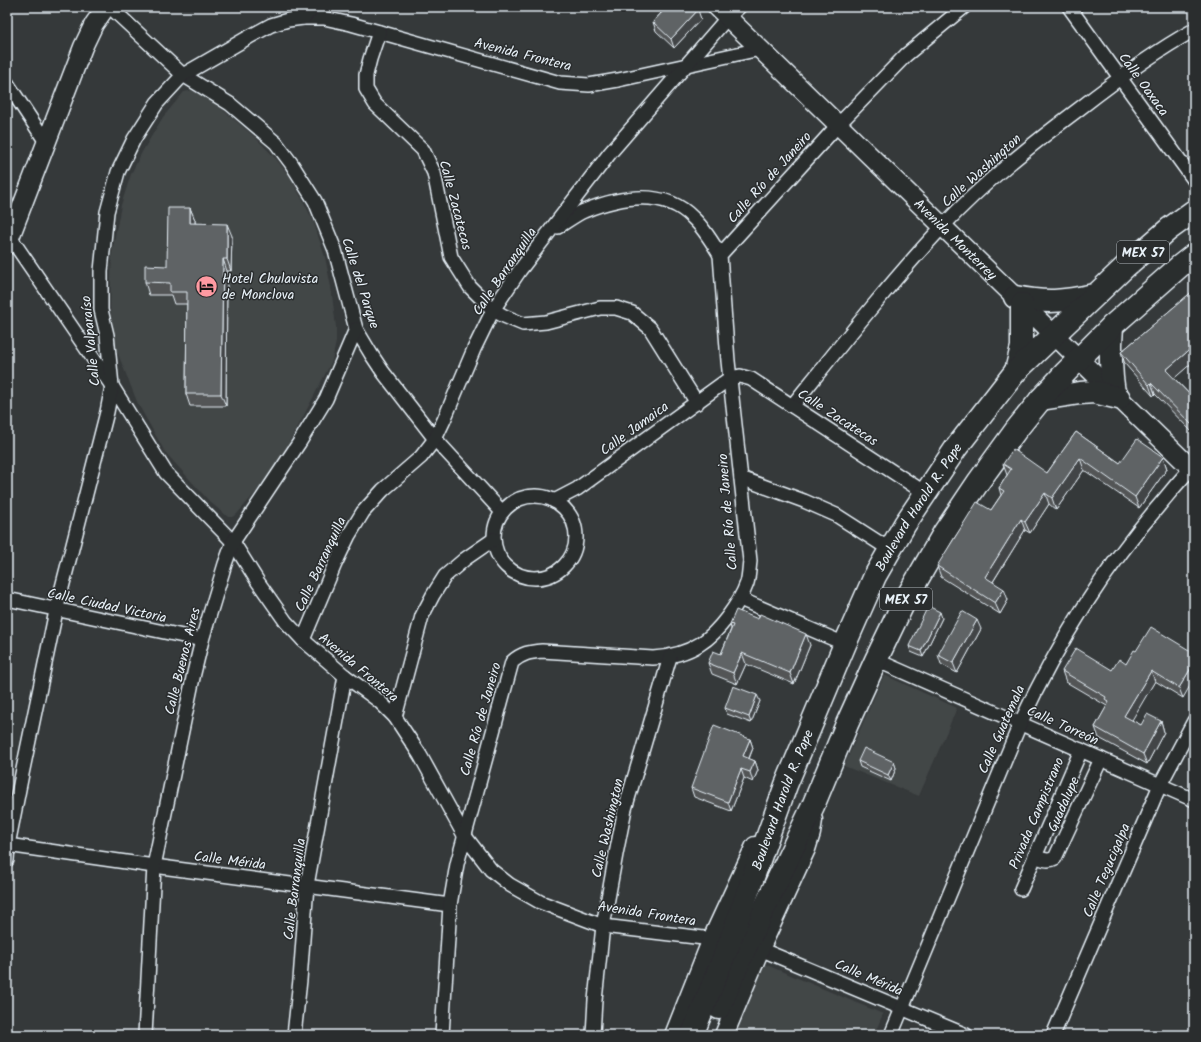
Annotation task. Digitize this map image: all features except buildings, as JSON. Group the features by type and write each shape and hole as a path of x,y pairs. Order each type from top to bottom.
{"highway":[{"name":"Boulevard Harold R. Pape","path":"708,1035 712,1007 729,944 786,785 845,644 875,576 889,549 956,448 1016,370 1130,262 1169,229 1194,211"},
{"name":"Boulevard Harold R. Pape","path":"692,1035 712,1007 744,951 813,806 847,724 876,660 903,604 944,533 992,462 1041,400 1112,326 1194,255"},
{"path":"1016,370 1022,347 1018,301 1059,301 1094,295"},
{"path":"1041,400 1094,392 1116,396 1110,357 1112,326"}],"street":[{"path":"8,239 83,48 94,24 106,7"},
{"name":"Calle del Parque","path":"110,7 183,75 230,104 276,143 291,163 315,201 335,250 356,328 383,372 435,439 502,512"},
{"path":"303,18 315,7"},
{"name":"Calle Río de Janeiro","path":"442,1035 452,885 464,835 512,662 519,656 529,652 542,651 653,658 670,657 700,644 717,630 730,614 740,599 747,582 750,562 730,378 720,255 838,125 906,55 964,7"},
{"name":"Calle Oaxaca","path":"1069,7 1194,180"},
{"name":"Avenida Monterrey","path":"728,10 760,49 1116,396 1193,468"},
{"name":"Calle Barranquilla","path":"303,640 335,564 349,535 363,512 383,490 420,457 435,439 474,349 493,310 520,270 610,153 685,66 728,10"},
{"name":"Calle Valparaíso","path":"7,860 8,845 56,611 107,412 112,386 107,336 101,310 101,271 108,212 118,172 134,139 157,103 183,75 272,25 288,20 303,18"},
{"name":"Avenida Frontera","path":"303,18 324,18 560,83 589,85 760,49"},
{"name":"Calle Washington","path":"792,406 864,316 942,227 994,176 1035,142 1120,78 1194,30"},
{"name":"Calle Zacatecas","path":"379,32 366,75 366,89 375,104 423,150 434,173 451,256 470,287 493,310 523,324 546,322 600,308 616,308 632,314 650,328 697,403"},
{"path":"7,82 46,142"},
{"path":"551,231 583,212 609,203 637,197 658,198 678,206 693,218 710,239 720,255"},
{"name":"Avenida Frontera","path":"8,239 112,386 144,440 166,473 233,542 258,582 286,622 303,640 345,676 379,701 395,718 420,755 464,835 491,870 510,885 540,902 603,926 712,939"},
{"name":"Calle Buenos Aires","path":"145,1035 154,866 202,640 233,542 300,443 326,399 356,328"},
{"name":"Calle Zacatecas","path":"730,378 740,376 751,379 925,493"},
{"name":"Calle Jamaica","path":"554,501 577,490 730,378"},
{"name":"Calle Guatemala","path":"891,1035 1020,724 1043,676 1078,617 1111,566 1131,539 1193,468"},
{"path":"741,478 804,501 836,515 889,549"},
{"path":"540,496 554,501 564,509 572,520 576,532 575,545 571,558 563,568 551,575 538,578 526,577 513,572 503,563 497,552 494,539 495,529 502,512 513,502 526,497 540,496"},
{"path":"395,718 422,616 433,595 445,576 465,558 494,539"},
{"name":"Calle Ciudad Victoria","path":"7,599 56,611 202,640"},
{"path":"740,599 845,644"},
{"name":"Calle Washington","path":"593,1035 595,1000 603,926 625,809 670,657"},
{"name":"Calle Torreón","path":"876,660 1194,800"},
{"name":"Calle Barranquilla","path":"294,1035 308,886 345,676"},
{"name":"Calle Tegucigalpa","path":"1052,1035 1160,785 1194,721"},
{"name":"Privada Campistrano","path":"1021,889 1081,750"},
{"name":"Guadalupe","path":"1035,856 1045,860 1055,858 1101,759"},
{"path":"674,1035 712,939 772,810 786,785"},
{"path":"724,1035 760,949 806,849 811,833 813,806"},
{"name":"Calle Mérida","path":"8,845 154,866 450,904"},
{"name":"Calle Mérida","path":"760,949 966,1035"}],"shaded area":[{"path":"193,90 209,98 256,138 276,159 291,178 313,220 325,257 331,287 336,327 336,342 332,361 302,419 276,466 263,484 237,514 232,517 228,517 210,502 165,452 138,404 116,349 110,307 112,252 121,205 131,174 163,117 184,92"},
{"path":"884,675 957,708 919,796 844,766"},
{"path":"762,963 883,1014 874,1035 732,1035"}],"place":[{"name":"Hotel Chulavista de Monclova","path":"206,286"}]}
